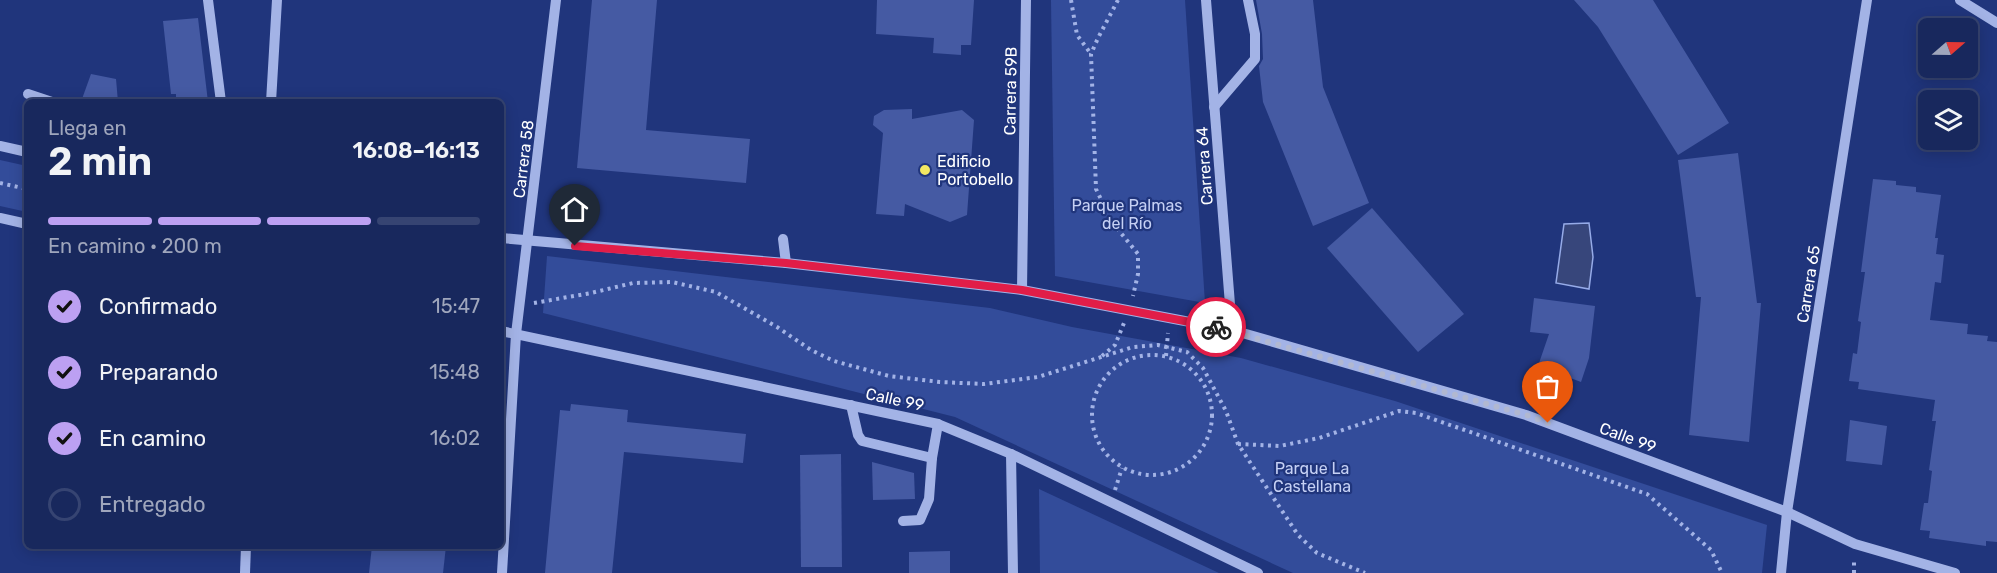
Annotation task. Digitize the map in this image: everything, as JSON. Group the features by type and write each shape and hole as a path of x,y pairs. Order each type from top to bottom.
{"street":[{"path":"208,0 221,99"},
{"path":"270,0 275,18"},
{"path":"271,99 277,0"},
{"name":"Carrera 58","path":"504,539 516,334 556,0"},
{"name":"Carrera 59B","path":"1022,290 1026,0"},
{"name":"Carrera 64","path":"1206,0 1232,330"},
{"path":"1214,107 1256,59 1255,34 1248,0"},
{"name":"Carrera 65","path":"1781,573 1787,512 1868,0"},
{"path":"1960,0 1997,22"},
{"path":"28,94 43,99"},
{"path":"0,146 24,151"},
{"path":"0,218 24,223"},
{"name":"Calle 99","path":"504,238 786,263 1022,290 1232,330 1526,415 1787,512 1855,544 1955,573"},
{"path":"783,239 786,263"},
{"name":"Calle 99","path":"504,332 938,424 1011,454 1258,573"},
{"path":"851,405 858,435 862,441 932,458"},
{"path":"903,521 916,521 922,516 929,499 932,458 938,424"},
{"path":"1011,454 1012,573"},
{"path":"245,573 246,549"},
{"name":"Carrera 58","path":"502,573 503,549"}],"path":[{"path":"1071,0 1077,35 1091,54"},
{"path":"1099,358 1115,345 1129,311 1138,274 1138,254 1112,222 1096,189 1091,54 1118,0"},
{"path":"0,183 24,188"},
{"path":"520,302 535,303 633,283 672,282 716,292 834,361 889,376 940,382 984,384 1038,377 1133,347 1158,345 1186,352 1203,368 1226,411 1238,444 1298,535 1317,553 1365,573"},
{"path":"1166,356 1171,318"},
{"path":"1141,356 1166,356 1189,367 1205,387 1212,412 1208,437 1194,459 1173,472 1147,475 1122,468 1104,451 1094,429 1092,405 1101,382 1118,364 1141,356"},
{"path":"1238,444 1280,446 1319,438 1399,411 1416,413 1647,494 1712,550 1722,573"}],"green space":[{"name":"Parque Palmas del Río","path":"1051,0 1185,0 1205,303 1055,276"},
{"path":"0,160 24,165 24,211 0,206"},
{"name":"Parque La Castellana","path":"547,256 990,308 1072,327 1241,358 1395,401 1767,525 1762,573 1293,573 955,417 543,313"},
{"path":"1039,489 1219,573 1040,573"}],"shaded area":[{"path":"1589,223 1593,257 1589,289 1556,283 1564,224"}],"building":[{"path":"592,0 657,0 646,130 750,139 746,183 577,168"},
{"path":"877,0 974,0 971,45 961,45 961,55 933,53 934,38 876,34"},
{"path":"1256,0 1313,0 1323,87 1369,203 1313,226 1263,102 1259,66 1263,59 1262,34"},
{"path":"1574,0 1653,0 1729,123 1678,155 1598,27"},
{"path":"198,18 208,99 176,99 176,94 171,94 163,21"},
{"path":"91,74 116,79 118,99 82,99"},
{"name":"Edificio Portobello","path":"912,109 912,119 962,110 974,120 967,215 950,222 905,204 904,216 876,214 883,133 873,125 874,116 884,110"},
{"path":"1738,153 1757,303 1761,303 1749,442 1689,435 1701,297 1696,297 1678,160"},
{"path":"1873,179 1896,181 1896,185 1916,187 1916,192 1941,195 1935,238 1938,238 1936,254 1944,255 1941,283 1935,282 1930,320 1968,324 1967,334 1988,336 1987,341 1997,342 1997,542 1986,541 1986,546 1929,538 1930,531 1920,530 1924,503 1928,503 1932,471 1929,470 1936,421 1932,421 1935,400 1858,389 1859,382 1849,381 1853,353 1857,354 1861,322 1858,321 1865,272 1861,272"},
{"path":"1372,208 1464,314 1418,352 1327,248"},
{"path":"1534,298 1595,306 1589,358 1581,382 1538,366 1549,334 1530,332"},
{"path":"571,404 628,410 627,422 746,434 743,463 624,452 612,573 545,573 560,410 570,411"},
{"path":"1850,420 1887,426 1882,465 1846,461"},
{"path":"841,454 842,567 801,567 800,455"},
{"path":"872,462 914,473 915,499 873,500"},
{"path":"372,549 446,549 443,573 369,573"},
{"path":"950,551 950,573 909,573 909,552"}],"way so far":[{"path":"1216,327 1548,423"}],"place":[{"name":"Edificio Portobello","path":"925,170"}],"route":[{"path":"575,246 786,263 1022,290 1216,327"}]}
